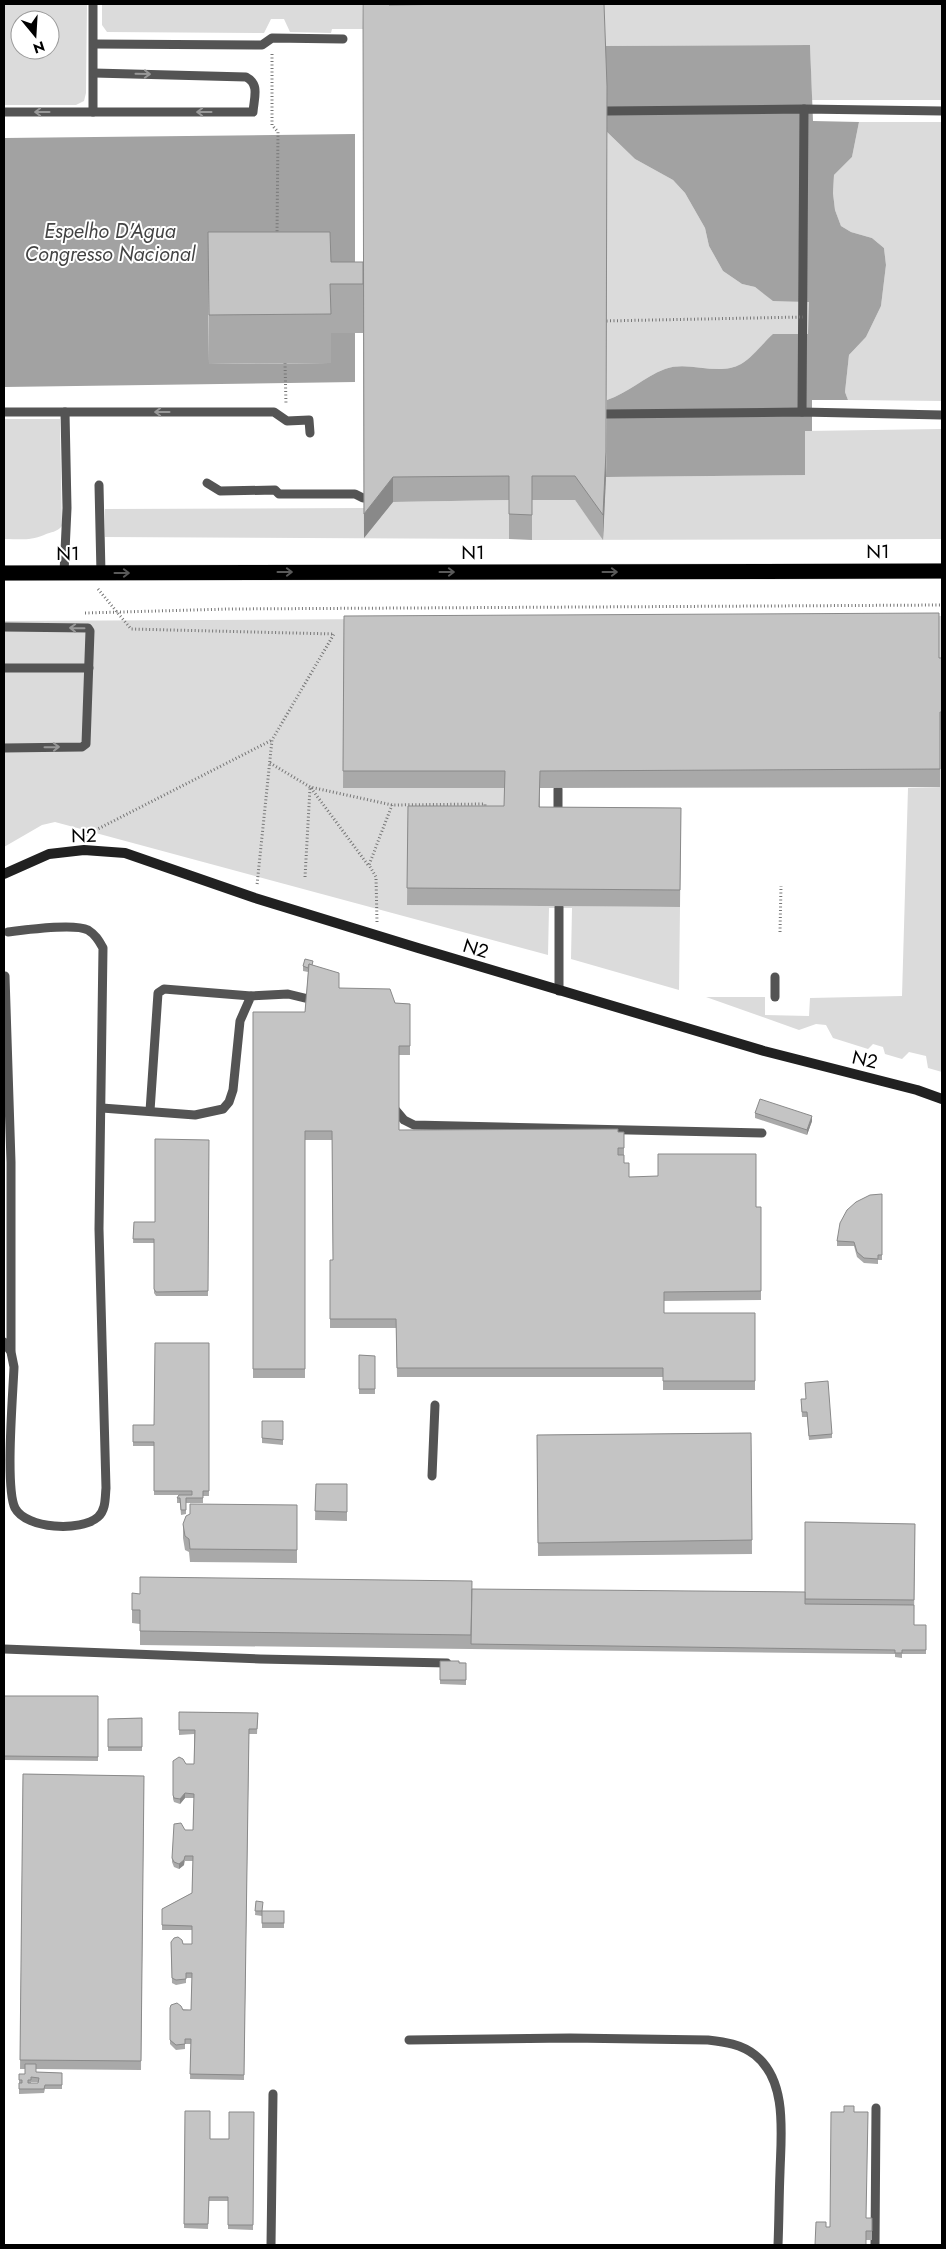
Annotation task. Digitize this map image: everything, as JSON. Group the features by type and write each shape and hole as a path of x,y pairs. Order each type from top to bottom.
{"highway":[{"name":"N1","path":"4,573 942,571"}],"main road":[{"name":"N2","path":"4,874 49,854 84,850 125,853 256,898 559,991 764,1052 917,1090 942,1099"}],"lane":[{"path":"93,4 93,112"},
{"path":"94,44 262,45 272,38 343,39"},
{"path":"4,112 253,112 256,85 253,80 246,77 94,73"},
{"path":"802,412 804,109"},
{"path":"608,111 804,109 942,111"},
{"path":"4,412 274,412 287,421 309,420 310,433"},
{"path":"64,572 67,485 65,412"},
{"path":"606,414 802,412 942,415"},
{"path":"207,483 220,491 275,490 279,494 355,494 363,498"},
{"path":"98,485 100,573"},
{"path":"4,627 88,628 90,631 86,744 82,747 4,748"},
{"path":"4,668 89,668"},
{"path":"558,789 558,824"},
{"path":"558,907 559,991"},
{"path":"5,976 11,1162 11,1352 14,1367 10,1482 15,1508 23,1518 54,1526 73,1526 90,1522 100,1516 105,1506 106,1488 99,1229 103,948 97,936 86,929 45,928 8,932"},
{"path":"775,977 775,997"},
{"path":"150,1111 158,993 164,989 251,996 288,994 323,1003"},
{"path":"102,1108 195,1115 223,1108 229,1102 233,1090 240,1021 251,996"},
{"path":"390,1100 404,1120 414,1125 762,1133"},
{"path":"4,1342 11,1352"},
{"path":"432,1476 434,1405"},
{"path":"4,1649 260,1660 447,1663"},
{"path":"409,2040 570,2038 708,2040 727,2042 745,2049 755,2056 767,2070 774,2084 778,2101 781,2127 778,2245"},
{"path":"271,2245 273,2094"},
{"path":"876,2108 876,2245"}],"path":[{"path":"272,38 272,125 278,132 277,241"},
{"path":"596,321 803,317"},
{"path":"285,363 285,384"},
{"path":"85,573 131,630 334,634 272,740 256,898"},
{"path":"80,613 229,609 942,605"},
{"path":"83,837 272,740"},
{"path":"270,763 310,787 392,805 485,804 485,812"},
{"path":"310,787 376,877 377,935"},
{"path":"305,877 310,787"},
{"path":"369,865 392,805"},
{"path":"780,932 781,886"}],"shaded area":[{"path":"4,4 87,4 86,93 84,101 76,105 4,105"},
{"path":"102,4 362,4 363,29 332,29 331,33 290,32 284,19 271,19 264,33 107,32 102,25"},
{"path":"603,4 942,4 942,100 812,100 810,45 604,46"},
{"path":"859,122 942,122 942,401 848,400 845,392 849,355 866,337 881,306 886,265 884,248 872,238 851,232 841,226 835,210 833,193 834,175 852,157"},
{"path":"607,132 635,159 673,180 685,193 705,228 709,246 723,271 742,284 755,287 773,300 809,301 809,334 773,335 754,354 732,368 713,369 684,366 665,369 607,400"},
{"path":"4,419 60,419 62,526 56,531 29,539 4,539"},
{"path":"942,429 942,539 532,540 532,500 575,500 603,539 606,477 804,475 805,431"},
{"path":"509,500 509,539 105,537 105,509 364,508 364,538 393,502"},
{"path":"942,616 942,676 343,788 505,788 504,824 407,905 680,907 679,990 571,959 572,908 549,908 548,955 55,822 42,825 4,847 4,621"},
{"path":"940,730 942,730 942,1072 928,1068 926,1056 909,1052 902,1059 885,1054 883,1047 873,1044 868,1049 833,1038 826,1025 816,1024 799,1030 706,997 765,997 765,1015 809,1016 810,998 902,996 908,788 940,787"}],"water":[{"path":"810,45 813,121 859,122 852,157 834,175 833,193 835,210 841,226 851,232 872,238 884,248 886,265 881,306 866,337 849,355 845,392 848,400 812,400 812,431 805,431 805,475 606,477 607,400 665,369 684,366 713,369 732,368 750,358 773,334 808,334 809,302 773,301 755,287 742,284 723,271 709,246 705,228 685,193 673,180 635,159 607,132 604,46"},
{"name":"Espelho D'Agua Congresso Nacional","path":"355,134 355,310 208,281 209,364 331,363 331,333 355,333 355,382 4,387 4,138"}],"building":[{"path":"363,4 604,4 607,86 606,452 603,515 575,476 532,476 532,515 509,514 509,476 393,477 364,514"},
{"path":"208,232 330,232 331,262 363,262 363,284 330,284 331,314 209,315"},
{"path":"939,613 939,658 942,658 940,769 540,771 539,807 681,808 680,890 407,888 408,806 504,806 505,771 343,771 344,616"},
{"path":"305,959 313,961 312,965 309,964 308,968 303,966"},
{"path":"309,964 339,973 339,988 390,989 395,1003 410,1004 410,1046 399,1046 399,1130 618,1129 618,1132 624,1132 624,1148 618,1148 618,1155 624,1155 624,1163 629,1163 629,1177 658,1176 658,1154 756,1154 756,1207 761,1207 761,1291 664,1292 664,1313 755,1313 755,1381 663,1381 663,1368 397,1368 396,1319 330,1319 330,1260 333,1260 332,1131 305,1131 305,1369 253,1369 253,1012 305,1012"},
{"path":"760,1099 812,1116 807,1130 755,1113"},
{"path":"155,1139 209,1140 208,1291 156,1292 154,1289 154,1239 133,1239 134,1222 155,1222"},
{"path":"882,1194 882,1255 878,1255 878,1259 864,1258 857,1252 854,1242 837,1241 840,1223 847,1210 856,1202 870,1195"},
{"path":"155,1343 209,1343 209,1491 203,1491 203,1498 186,1498 186,1510 181,1510 180,1498 177,1498 179,1495 192,1495 192,1491 154,1491 154,1442 133,1442 133,1425 154,1425"},
{"path":"359,1355 375,1356 375,1389 359,1389"},
{"path":"828,1381 832,1434 809,1436 807,1412 802,1412 801,1399 806,1399 805,1383"},
{"path":"262,1421 283,1421 283,1440 262,1438"},
{"path":"751,1433 752,1540 538,1543 537,1435"},
{"path":"316,1484 347,1484 347,1512 315,1511"},
{"path":"190,1504 297,1505 297,1550 190,1549 189,1539 185,1536 183,1524 186,1516 190,1514"},
{"path":"805,1522 915,1524 914,1600 805,1599"},
{"path":"140,1577 472,1581 471,1635 140,1631 140,1610 132,1610 132,1593 140,1594"},
{"path":"472,1589 805,1592 805,1604 914,1605 914,1625 926,1625 926,1650 902,1650 902,1653 895,1653 895,1650 471,1644"},
{"path":"440,1661 466,1663 466,1680 440,1680"},
{"path":"4,1696 98,1696 98,1757 4,1756"},
{"path":"179,1712 258,1713 257,1729 249,1729 244,2075 190,2074 191,2039 185,2039 185,2044 176,2045 170,2040 171,2005 177,2003 183,2010 191,2010 192,1973 186,1973 186,1979 176,1980 172,1978 171,1942 174,1938 178,1937 182,1940 183,1944 192,1944 192,1926 162,1925 162,1909 192,1893 193,1856 185,1856 184,1860 179,1864 174,1862 172,1858 174,1824 181,1823 185,1830 193,1830 194,1794 185,1793 180,1799 174,1798 173,1795 173,1761 179,1757 186,1764 194,1764 195,1730 179,1730"},
{"path":"142,1718 142,1747 108,1747 108,1719"},
{"path":"23,1774 144,1776 141,2061 20,2060"},
{"path":"256,1901 263,1902 262,1911 255,1911"},
{"path":"262,1911 284,1911 284,1923 262,1923"},
{"path":"25,2064 36,2064 36,2072 62,2073 62,2085 45,2085 44,2089 19,2089 19,2083 22,2083 22,2080 19,2080 19,2074 25,2074","holes":["31,2077 39,2078 38,2083 28,2083"]},
{"path":"844,2106 854,2106 854,2112 868,2112 866,2218 872,2218 872,2231 866,2231 866,2245 815,2245 816,2222 826,2222 826,2227 830,2227 831,2112 844,2112"},
{"path":"185,2111 210,2111 210,2139 229,2139 229,2112 254,2112 253,2225 228,2225 228,2197 209,2197 208,2224 184,2224"}]}
